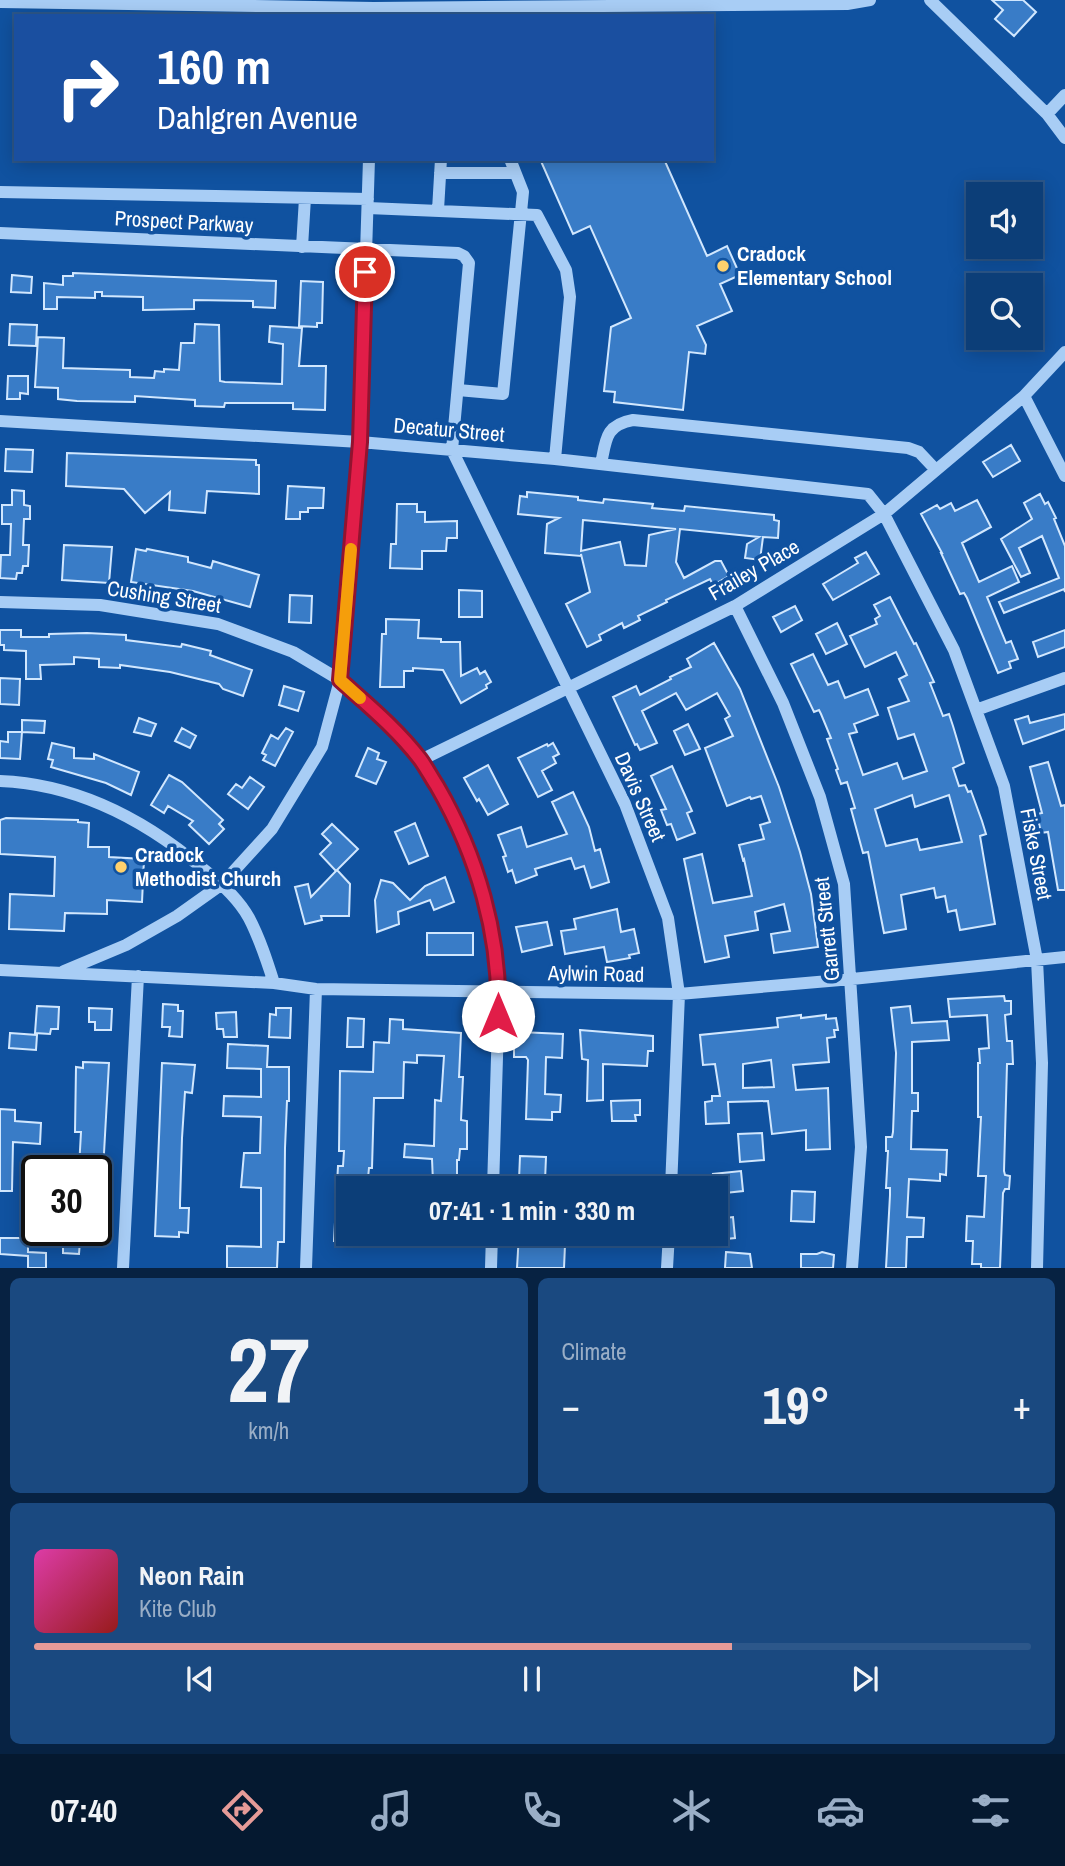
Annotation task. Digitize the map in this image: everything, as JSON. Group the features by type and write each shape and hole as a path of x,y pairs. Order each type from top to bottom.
{"street":[{"path":"0,2 374,8 847,4 870,0"},
{"path":"930,0 1047,114 1065,138"},
{"path":"1047,114 1065,95"},
{"path":"61,973 126,946 177,916 222,884 272,829 322,747 340,680 360,442 369,161"},
{"path":"438,210 441,161"},
{"path":"452,450 458,390 503,394 523,192 511,161"},
{"path":"440,173 516,173"},
{"name":"Prospect Parkway","path":"0,192 304,198 520,214"},
{"path":"302,247 304,198"},
{"path":"520,214 537,215 566,270 570,297 555,459"},
{"name":"Prospect Parkway","path":"0,233 457,253 464,256 469,263 458,390"},
{"name":"Frailey Place","path":"421,760 735,606 884,514 1024,396 1065,352"},
{"path":"1024,396 1065,476"},
{"path":"601,464 606,438 611,429 620,422 633,420 908,448 919,452 936,470"},
{"name":"Decatur Street","path":"0,421 360,442 555,459 867,494 884,514"},
{"name":"Davis Street","path":"452,450 625,804 668,918 679,994 671,1176"},
{"name":"Fiske Street","path":"884,514 954,650 1004,786 1037,960 1042,1063 1037,1268"},
{"name":"Cushing Street","path":"0,602 100,605 218,624 293,652 340,680 384,720 421,760 453,815 478,877 495,945 499,992 493,1176"},
{"name":"Garrett Street","path":"735,606 783,703 820,797 844,884 861,1147 852,1268"},
{"path":"976,710 1065,678"},
{"path":"0,781 19,782 65,792 127,815 174,845 222,884 248,916 264,950 274,983"},
{"name":"Aylwin Road","path":"0,970 274,983 316,989 679,994 1065,957"},
{"path":"123,1268 138,976"},
{"path":"306,1268 316,989"},
{"path":"491,1268 492,1246"},
{"path":"667,1268 668,1246"}],"building":[{"path":"992,0 1023,0 1036,12 1014,36 995,19 1003,10"},
{"path":"541,161 665,161 707,256 727,246 740,275 720,284 732,311 697,326 706,345 705,354 689,352 683,410 614,402 615,392 604,391 611,327 631,318 590,226 573,234"},
{"path":"73,273 276,281 275,308 253,307 253,301 194,300 194,309 143,310 143,297 102,296 102,292 95,292 95,298 57,297 57,309 44,309 44,283 63,285 63,276 73,276"},
{"path":"12,275 32,277 31,293 11,292"},
{"path":"301,281 323,282 322,323 317,323 317,327 299,326"},
{"path":"10,324 37,325 36,346 9,345"},
{"path":"195,324 219,325 220,381 225,382 282,384 283,344 269,342 270,326 302,328 299,366 326,366 325,410 293,409 293,403 195,406 195,400 135,396 135,402 77,401 58,399 58,388 35,387 38,337 64,338 63,368 130,370 130,377 154,378 155,371 179,370 181,343 194,343"},
{"path":"8,376 28,376 28,394 20,393 20,399 7,399"},
{"path":"1011,445 1020,461 993,477 983,462"},
{"path":"6,449 33,450 32,472 5,471"},
{"path":"67,453 256,460 256,465 259,465 259,494 207,491 205,513 169,510 170,492 145,513 124,489 66,486"},
{"path":"288,486 324,488 323,508 308,508 308,512 300,512 300,519 286,519"},
{"path":"12,490 24,491 24,505 30,506 30,519 24,519 23,545 29,545 28,566 23,566 22,573 17,573 16,579 0,578 1,555 10,555 11,524 2,524 2,505 12,505"},
{"path":"527,492 578,497 578,500 603,503 604,499 653,504 652,508 684,511 685,506 774,515 774,520 779,521 778,538 763,537 760,560 745,558 747,544 759,537 680,529 676,562 684,578 715,561 721,561 729,576 713,585 710,579 666,600 667,602 638,616 640,620 624,628 622,623 599,635 601,640 587,647 566,604 590,592 581,554 545,553 547,524 559,518 518,514 520,496 527,497","holes":["583,520 676,529 649,535 646,566 625,565 620,542 581,551"]},
{"path":"1040,494 1045,504 1048,502 1056,518 1054,519 1065,546 1065,592 1064,589 1004,613 999,602 1059,578 1042,536 1019,548 1030,573 1021,577 1001,539 1032,519 1024,503"},
{"path":"977,500 991,527 962,543 979,582 1012,566 1019,582 987,597 1006,643 1011,641 1018,659 1009,662 1011,668 998,673 967,598 964,593 960,594 921,514 937,505 940,509 951,503 955,511"},
{"path":"397,504 417,504 417,512 425,512 425,522 457,521 457,538 447,538 446,551 422,551 422,569 390,568 391,544 396,544"},
{"path":"64,545 112,547 109,583 62,580"},
{"path":"136,549 188,557 188,562 211,568 213,561 259,575 250,607 193,591 131,582"},
{"path":"866,552 879,574 833,600 823,584 858,563 855,558"},
{"path":"459,590 482,591 482,617 459,617"},
{"path":"290,595 312,596 311,623 289,622"},
{"path":"890,597 934,682 930,683 943,716 949,714 964,763 953,768 959,786 965,785 968,792 971,791 986,834 980,836 995,924 960,930 956,910 948,912 945,896 936,898 934,888 901,895 906,929 884,933 868,852 863,853 847,782 841,784 827,739 831,738 821,714 819,710 814,712 791,664 813,654 828,685 838,681 845,698 868,689 878,715 854,724 857,732 849,734 863,775 897,763 903,779 927,771 914,734 898,739 888,708 909,701 899,679 907,675 896,652 865,667 850,636 877,624 875,619 880,616 874,605","holes":["912,795 915,807 949,795 962,842 920,850 917,839 886,846 875,809"]},
{"path":"795,606 802,620 781,632 773,617"},
{"path":"386,619 419,620 418,638 460,642 461,676 477,668 480,674 485,671 491,682 486,685 487,688 461,703 443,670 413,668 413,671 404,671 404,687 380,687 382,634 386,634"},
{"path":"837,623 847,644 826,654 816,634"},
{"path":"0,630 21,630 21,637 87,633 126,635 126,640 181,647 182,644 211,651 210,655 252,670 243,696 223,689 219,684 170,672 120,665 120,668 99,667 99,659 74,657 74,664 40,665 41,679 26,679 26,651 4,650 4,645 0,645"},
{"path":"1065,630 1065,647 1038,657 1033,642"},
{"path":"714,643 740,689 779,787 811,894 818,947 774,953 771,934 790,931 784,904 755,912 758,930 725,936 729,957 705,962 684,859 702,854 713,903 752,896 739,845 764,839 760,825 770,822 761,796 750,797 727,806 705,748 733,736 725,719 730,716 717,693 686,710 676,693 642,711 657,743 640,750 637,744 635,745 613,697 636,686 640,695 671,679 670,677 691,667 687,659"},
{"path":"0,678 20,679 19,705 0,704"},
{"path":"284,686 304,692 298,711 279,705"},
{"path":"1065,714 1065,729 1023,744 1015,720 1028,716 1030,723"},
{"path":"139,718 156,724 151,736 134,732"},
{"path":"22,720 45,721 44,733 22,732"},
{"path":"688,724 700,749 685,755 674,731"},
{"path":"182,728 196,736 190,748 175,741"},
{"path":"286,728 293,732 275,766 263,760 266,755 262,753 271,735 278,739"},
{"path":"8,732 22,732 20,759 0,758 0,741 8,742"},
{"path":"52,743 74,748 74,758 94,759 94,754 139,772 131,795 106,783 51,767 53,760 48,759"},
{"path":"553,743 559,754 553,757 556,763 542,771 552,790 538,797 518,758"},
{"path":"368,748 379,753 377,759 386,762 376,784 356,776"},
{"path":"1048,762 1061,806 1065,805 1065,890 1058,890 1048,832 1041,833 1037,814 1042,813 1030,767"},
{"path":"488,765 508,804 488,815 464,778"},
{"path":"672,766 692,811 687,813 695,833 677,840 671,824 667,825 661,810 666,809 651,776"},
{"path":"169,775 182,782 223,820 219,824 224,829 209,844 189,825 193,821 168,806 164,813 151,805"},
{"path":"250,777 264,787 248,809 228,794 236,784 242,788"},
{"path":"573,792 589,827 595,851 600,849 609,882 591,888 584,866 575,869 571,858 535,869 537,875 516,883 512,870 508,872 503,857 506,856 498,835 521,827 527,847 567,834 552,802"},
{"name":"Cradock Methodist Church","path":"0,820 78,820 89,823 88,847 109,847 109,857 144,859 142,902 107,900 107,914 65,913 64,931 9,929 10,894 54,896 55,857 0,854"},
{"path":"415,823 428,856 409,864 395,832"},
{"path":"332,824 358,849 337,870 350,884 349,916 321,916 322,920 305,924 295,887 308,884 311,897 336,871 320,854 331,843 322,834"},
{"path":"445,877 454,902 434,910 430,900 398,912 399,924 377,932 375,900 381,880 393,883 410,900 425,886"},
{"path":"617,909 621,932 634,929 639,953 629,955 630,958 607,962 604,947 565,954 561,931 576,929 574,919"},
{"path":"547,922 552,945 522,952 516,927"},
{"path":"427,933 473,933 473,955 427,955"},
{"path":"1004,996 1005,1001 1011,1001 1011,1014 1005,1015 1007,1041 1012,1041 1013,1064 1007,1064 1004,1171 1005,1175 1010,1176 1009,1189 1005,1189 1003,1193 1000,1268 981,1268 981,1264 972,1264 973,1241 966,1241 967,1216 984,1217 986,1176 978,1176 981,1117 978,1117 978,1063 979,1049 989,1048 987,1015 950,1017 948,999"},
{"path":"163,1004 178,1005 178,1011 183,1011 182,1037 169,1036 170,1027 162,1027"},
{"path":"37,1006 59,1007 58,1029 51,1029 50,1034 35,1033"},
{"path":"910,1006 912,1023 947,1021 949,1040 912,1042 912,1093 918,1093 918,1111 912,1111 911,1149 947,1150 946,1175 940,1174 940,1181 909,1179 907,1217 924,1218 923,1237 907,1237 906,1268 886,1268 890,1188 886,1188 886,1137 892,1137 893,1132 896,1053 891,1008"},
{"path":"89,1008 112,1009 111,1030 95,1030 95,1022 89,1022"},
{"path":"276,1008 291,1008 290,1038 269,1037 270,1014 276,1015"},
{"path":"236,1012 237,1037 224,1037 223,1029 217,1029 216,1013"},
{"path":"826,1015 826,1019 836,1018 838,1030 834,1030 835,1037 827,1038 829,1062 793,1065 796,1090 828,1088 830,1149 806,1150 806,1130 772,1134 768,1101 728,1102 729,1123 706,1124 705,1102 712,1101 712,1096 720,1096 715,1064 703,1065 700,1035 778,1027 777,1018","holes":["771,1060 774,1087 743,1088 743,1064"]},
{"path":"348,1018 364,1019 363,1047 347,1047"},
{"path":"390,1019 403,1020 403,1029 461,1033 461,1120 467,1121 467,1149 460,1149 457,1176 433,1176 432,1159 404,1157 405,1144 434,1146 435,1100 441,1101 444,1056 417,1055 417,1063 404,1062 403,1098 374,1098 372,1168 369,1168 368,1176 337,1176 338,1166 343,1166 344,1151 339,1151 340,1071 373,1072 374,1042 389,1043"},
{"path":"580,1030 653,1036 653,1051 648,1051 647,1066 603,1064 603,1100 587,1101 588,1060 582,1059"},
{"path":"520,1032 563,1034 562,1058 546,1057 545,1094 561,1095 560,1112 552,1112 552,1120 526,1119 528,1060 526,1057 514,1057 514,1036 520,1036"},
{"path":"10,1033 37,1035 36,1050 9,1048"},
{"path":"228,1044 268,1046 267,1067 289,1067 284,1242 278,1242 277,1268 227,1268 227,1246 261,1247 261,1188 241,1187 244,1153 260,1153 261,1117 223,1116 224,1096 261,1097 261,1069 227,1068"},
{"path":"83,1062 109,1063 104,1155 80,1155 81,1132 75,1132 76,1067 83,1068"},
{"path":"162,1063 195,1065 192,1093 185,1092 182,1138 180,1208 189,1208 188,1233 179,1232 179,1237 155,1236"},
{"path":"640,1100 640,1115 635,1115 636,1121 612,1121 611,1101"},
{"path":"0,1109 15,1110 15,1121 41,1123 40,1144 13,1142 12,1191 0,1191"},
{"path":"762,1133 764,1160 740,1162 738,1134"},
{"path":"520,1156 546,1157 545,1176 519,1176"},
{"path":"741,1171 743,1191 728,1193 728,1176 713,1174"},
{"path":"792,1191 815,1192 814,1222 791,1221"},
{"path":"336,1204 336,1241 334,1241"},
{"path":"733,1217 735,1238 728,1239 728,1218"},
{"path":"0,1238 21,1238 21,1246 28,1246 28,1252 46,1253 46,1268 28,1268 28,1256 0,1254"},
{"path":"63,1246 80,1246 79,1254 63,1253"},
{"path":"518,1246 565,1246 564,1268 517,1268"},
{"path":"726,1252 750,1254 752,1268 725,1268"},
{"path":"822,1252 834,1255 833,1268 801,1268 801,1254"}],"slow traffic":[{"path":"351,549 340,680 360,698"}],"place":[{"name":"Cradock Elementary School","path":"723,266"},
{"name":"Cradock Methodist Church","path":"121,867"}],"route":[{"path":"365,272 360,442 340,680 384,720 421,760 453,815 478,877 495,945 498,1016"}]}
